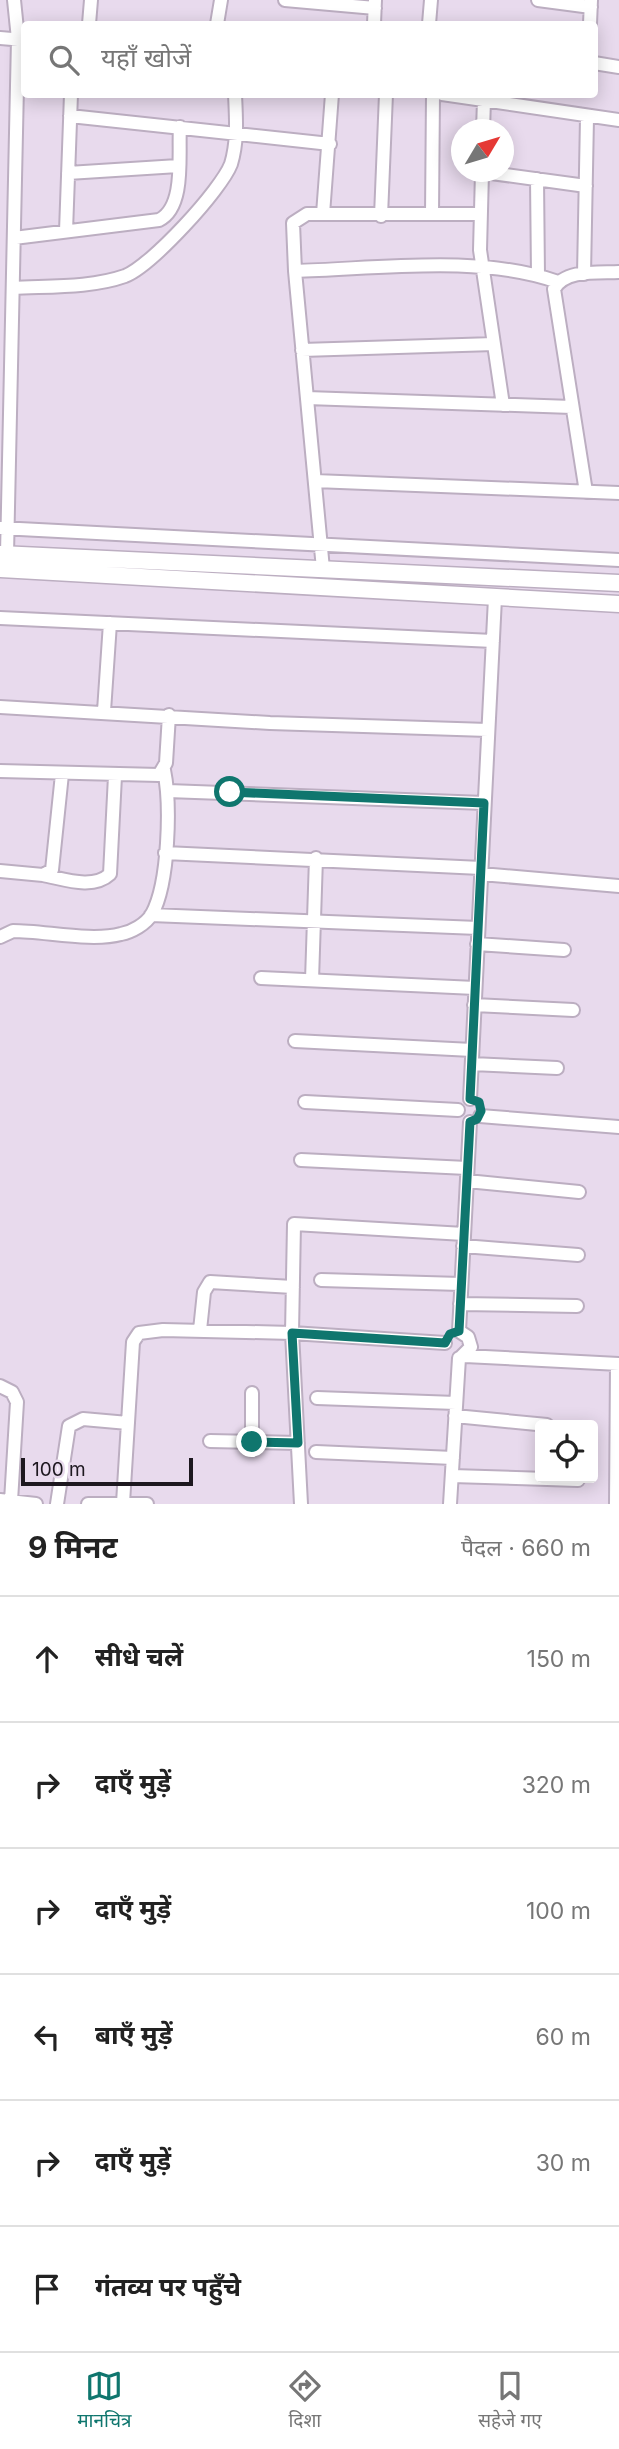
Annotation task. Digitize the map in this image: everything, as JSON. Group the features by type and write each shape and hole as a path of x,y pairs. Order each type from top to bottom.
{"main road":[{"path":"2,559 323,569 619,583"},
{"path":"2,559 495,598 619,604"}],"street":[{"path":"2,559 21,40 14,0"},
{"path":"89,21 91,0"},
{"path":"218,21 221,0"},
{"path":"285,0 375,4"},
{"path":"429,21 431,0"},
{"path":"538,0 591,3 590,21"},
{"path":"0,38 21,40"},
{"path":"598,64 619,67"},
{"path":"66,232 71,98"},
{"path":"13,288 97,282 135,271 186,223 222,182 234,152 234,98"},
{"path":"323,214 332,98"},
{"path":"381,216 386,98"},
{"path":"432,215 433,98"},
{"path":"470,98 587,118 619,120"},
{"path":"483,119 484,100"},
{"path":"70,116 330,144"},
{"path":"584,274 587,118"},
{"path":"14,238 146,222 167,216 176,200 180,127"},
{"path":"68,173 178,166"},
{"path":"514,176 586,186"},
{"path":"537,179 538,275"},
{"path":"482,182 480,214 482,267 503,405"},
{"path":"323,569 295,271 293,223 299,217 323,214 480,214"},
{"path":"295,271 482,267 538,275 558,282 584,274 619,272"},
{"path":"558,282 554,299 586,492"},
{"path":"302,350 494,344"},
{"path":"307,398 572,407"},
{"path":"315,481 619,493"},
{"path":"4,528 619,560"},
{"path":"470,1099 495,598"},
{"path":"0,618 493,641"},
{"path":"103,711 110,623"},
{"path":"0,707 103,711 270,723 488,730"},
{"path":"0,937 23,931 113,936 133,930 151,915 165,853 168,791 164,770 169,715"},
{"path":"0,771 151,777 164,770"},
{"path":"43,875 49,874 54,863 62,774"},
{"path":"0,871 87,883 103,880 110,874 115,776"},
{"path":"168,791 484,803"},
{"path":"165,853 316,858 481,871 619,886"},
{"path":"312,980 316,858"},
{"path":"151,915 478,928"},
{"path":"477,944 564,950"},
{"path":"261,978 475,988"},
{"path":"474,1005 573,1010"},
{"path":"295,1041 472,1050"},
{"path":"472,1064 557,1068"},
{"path":"470,1099 462,1102 458,1110 461,1119 619,1127"},
{"path":"450,1504 455,1410 462,1357 470,1350 470,1342 459,1331 467,1174 475,1119 480,1105 470,1099"},
{"path":"304,1102 458,1110"},
{"path":"301,1160 467,1174 579,1192"},
{"path":"301,1504 292,1333 294,1224 463,1240 578,1255"},
{"path":"321,1280 461,1284"},
{"path":"200,1330 204,1292 210,1282 293,1287"},
{"path":"460,1304 577,1306"},
{"path":"123,1503 135,1336 144,1331 292,1333 445,1343"},
{"path":"445,1343 450,1334 459,1331"},
{"path":"445,1343 450,1355 462,1357 618,1364 616,1504"},
{"path":"0,1386 12,1392 17,1402 6,1500 36,1504"},
{"path":"252,1393 252,1442"},
{"path":"317,1398 455,1410 535,1423"},
{"path":"57,1504 69,1426 83,1419 128,1423"},
{"path":"210,1441 298,1443"},
{"path":"316,1452 453,1458"},
{"path":"452,1476 535,1479"},
{"path":"88,1504 147,1504"}],"route":[{"path":"230,792 484,803 470,1099 479,1102 481,1111 477,1119 470,1122 459,1331 450,1334 445,1343 292,1333 298,1443 252,1442"}]}
